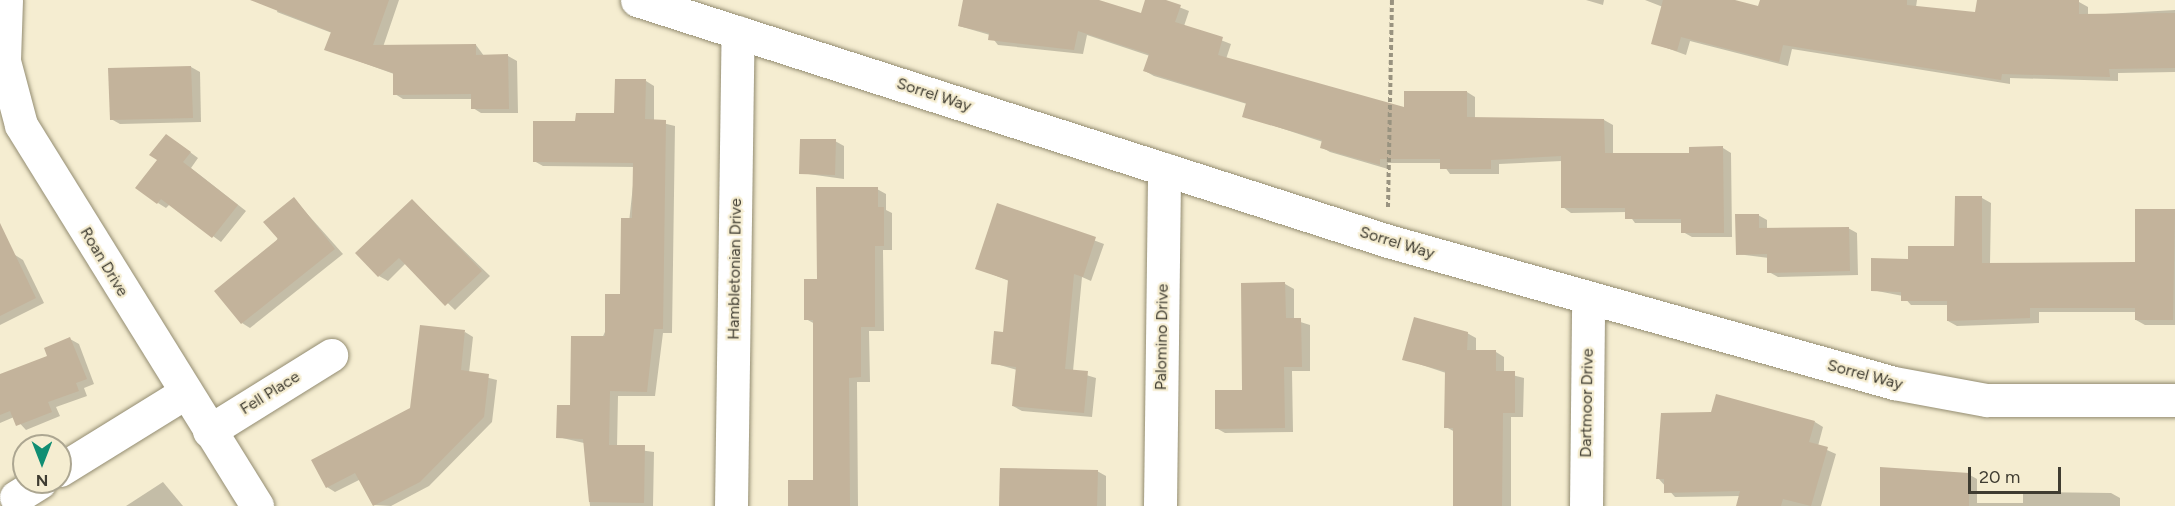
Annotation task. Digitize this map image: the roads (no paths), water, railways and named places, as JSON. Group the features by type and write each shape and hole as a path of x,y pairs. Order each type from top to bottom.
{"street":[{"name":"Roan Drive","path":"6,0 4,61 21,125 183,394 256,506"},
{"name":"Sorrel Way","path":"637,0 1388,240 1588,300 1933,393 1987,400 2175,400"},
{"name":"Hambletonian Drive","path":"731,506 738,32"},
{"name":"Palomino Drive","path":"1160,506 1164,169"},
{"name":"Dartmoor Drive","path":"1586,506 1588,300"},
{"name":"Fell Place","path":"209,431 331,355"},
{"path":"72,463 183,394"}]}
